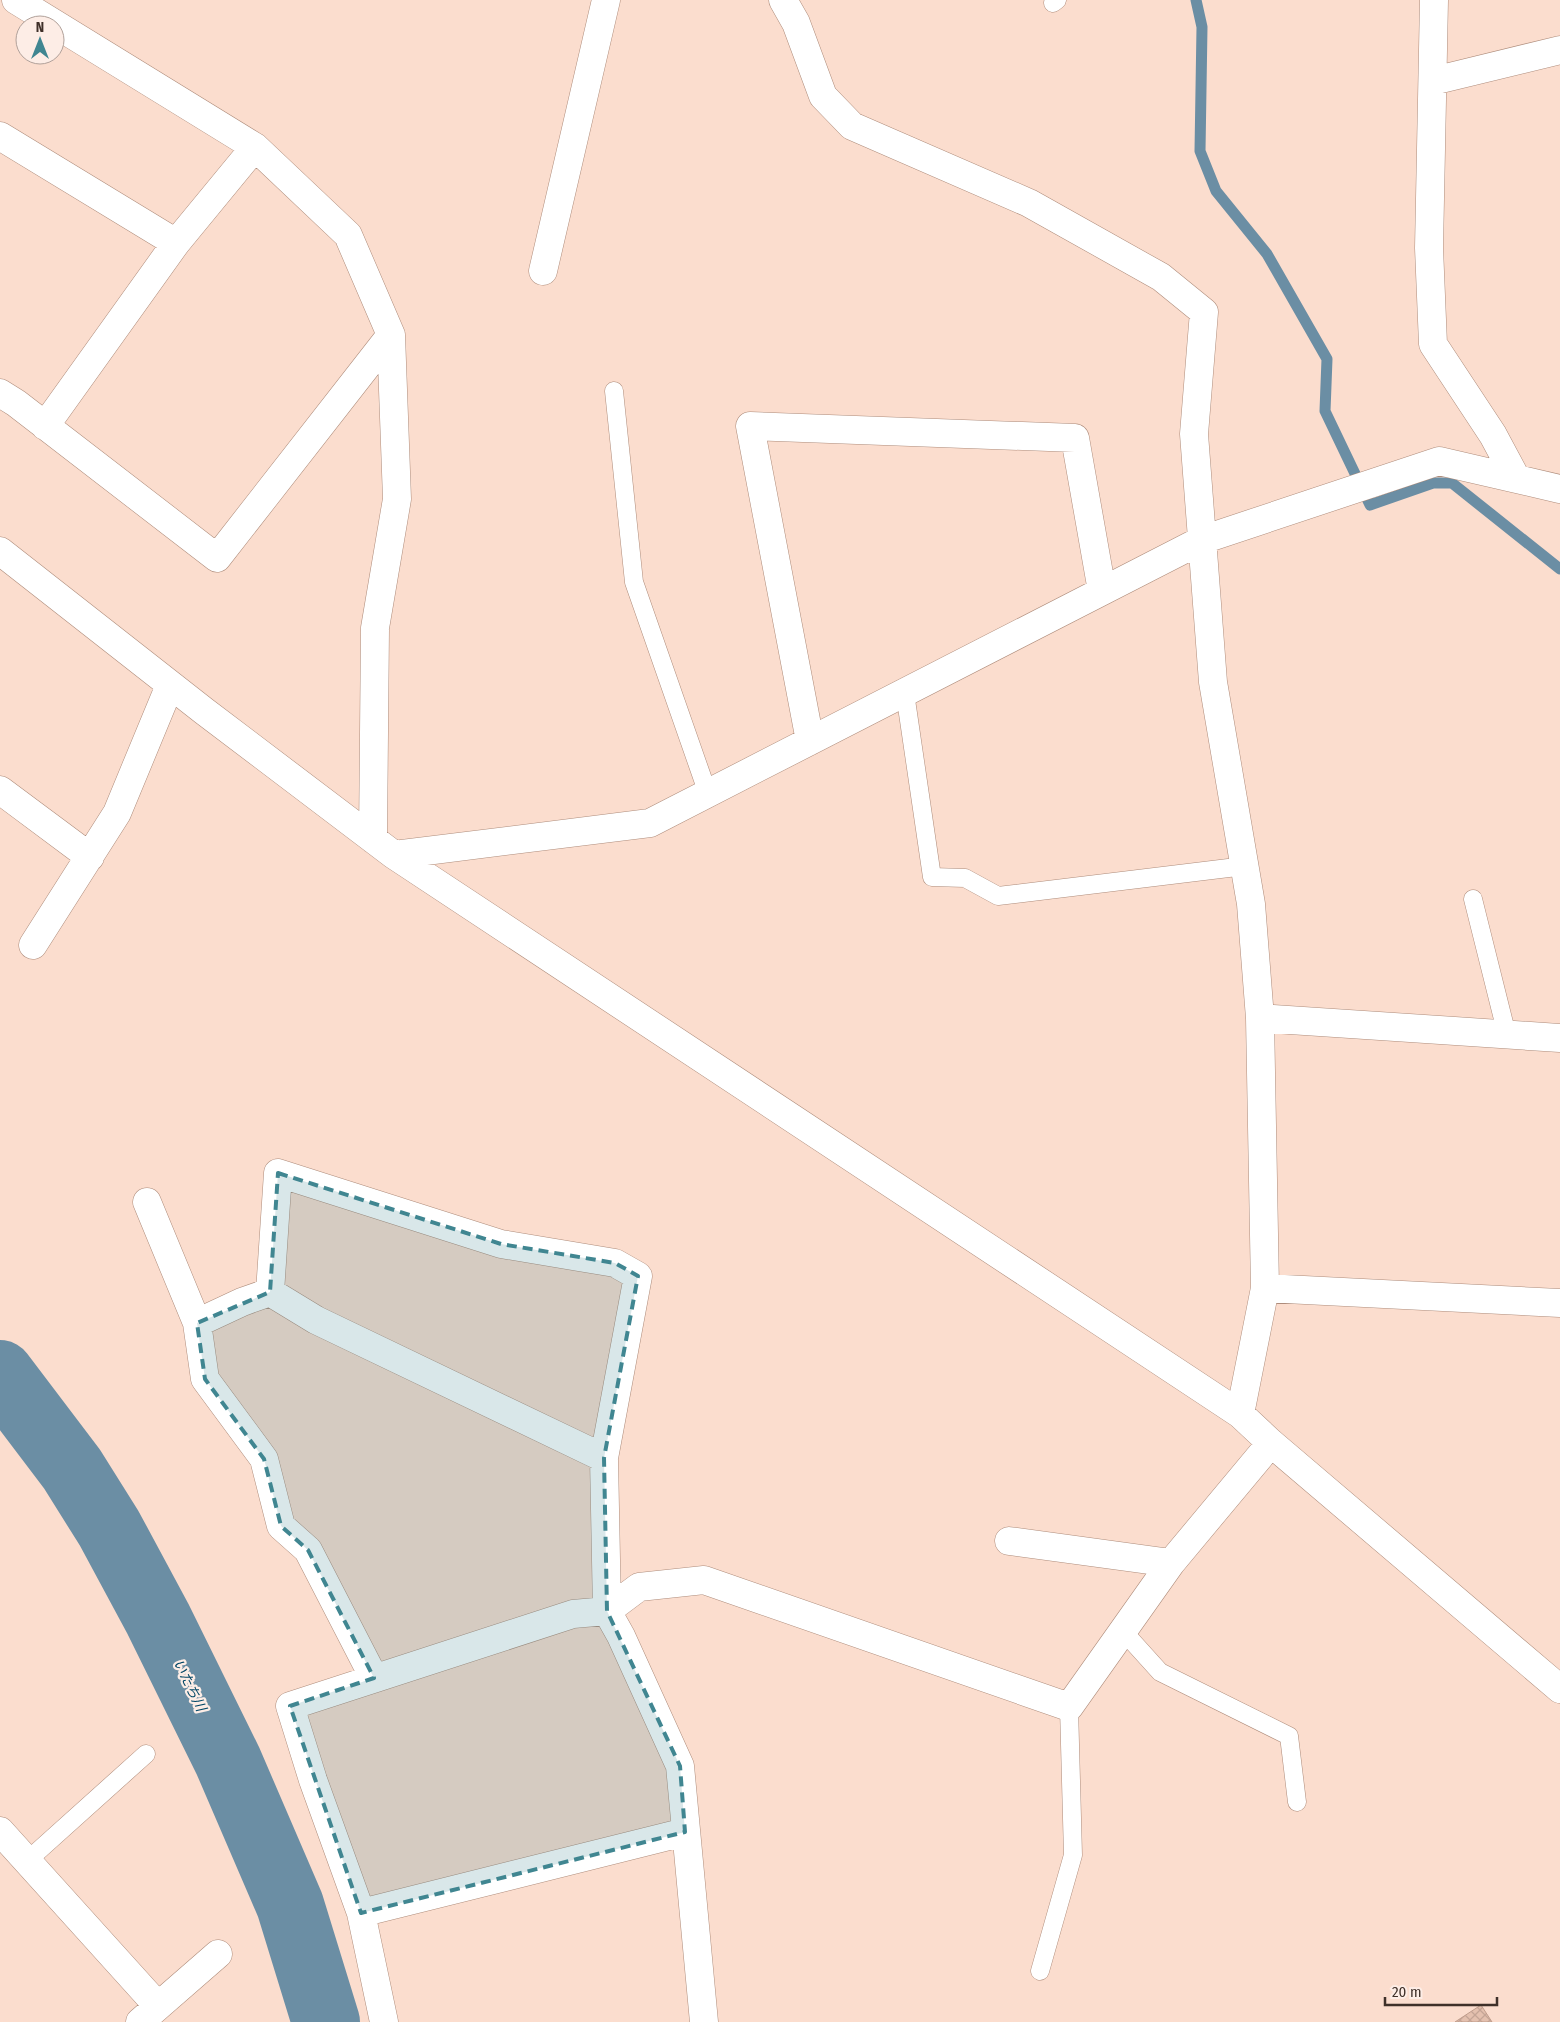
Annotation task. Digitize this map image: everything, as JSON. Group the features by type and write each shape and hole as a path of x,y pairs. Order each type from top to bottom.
{"street":[{"path":"16,0 255,148 348,234 391,335 397,499 374,628 372,839"},
{"path":"543,271 606,0"},
{"path":"783,0 796,23 823,96 852,126 1029,203 1161,276 1204,312 1194,434 1213,682 1251,904 1260,1018 1265,1288 1240,1414"},
{"path":"1434,0 1429,248 1433,344 1493,435 1516,478"},
{"path":"1433,81 1560,50"},
{"path":"0,136 176,243"},
{"path":"45,426 176,243 255,148"},
{"path":"0,393 217,558 391,335"},
{"path":"810,741 750,426 1075,438 1102,591"},
{"path":"394,855 650,824 1202,540 1439,461 1560,489"},
{"path":"0,551 170,685 394,855 1240,1414 1271,1443 1560,1689"},
{"path":"33,945 117,813 170,685"},
{"path":"0,790 90,857"},
{"path":"1260,1018 1560,1038"},
{"path":"270,1292 278,1173 501,1244 615,1263 638,1276 604,1458 607,1611 621,1636 680,1766 704,2022"},
{"path":"147,1202 197,1323 205,1379 264,1459 281,1526 308,1550 374,1678"},
{"path":"1265,1288 1560,1303"},
{"path":"197,1323 242,1302 270,1292"},
{"path":"270,1292 316,1320 604,1458"},
{"path":"384,2022 361,1913 313,1780 290,1706 573,1614 607,1611 640,1586 704,1580 1070,1708 1171,1563 1271,1443"},
{"path":"1009,1541 1171,1563"},
{"path":"0,1831 27,1861 149,2014 218,1954"},
{"path":"361,1913 685,1832"}],"lane":[{"path":"614,390 634,582 708,794"},
{"path":"905,692 932,877 964,878 998,896 1245,866"},
{"path":"1473,899 1507,1035"},
{"path":"1123,1631 1160,1672 1289,1736 1297,1802"},
{"path":"1040,1971 1072,1855 1070,1708"},
{"path":"27,1861 146,1754"}],"highlighted area":[{"path":"278,1173 501,1244 615,1263 638,1276 604,1458 607,1611 680,1766 685,1832 361,1913 290,1706 374,1678 308,1550 281,1526 264,1459 205,1379 197,1323 270,1292"}],"building":[{"path":"1481,2005 1492,2022 1455,2022"}],"waterway":[{"path":"1196,0 1202,27 1200,151 1216,191 1267,254 1327,359 1325,411 1370,505 1433,483 1452,483 1560,569"},
{"name":"いたち川","path":"0,1374 72,1469 109,1528 158,1619 228,1761 290,1905 326,2022"}]}
